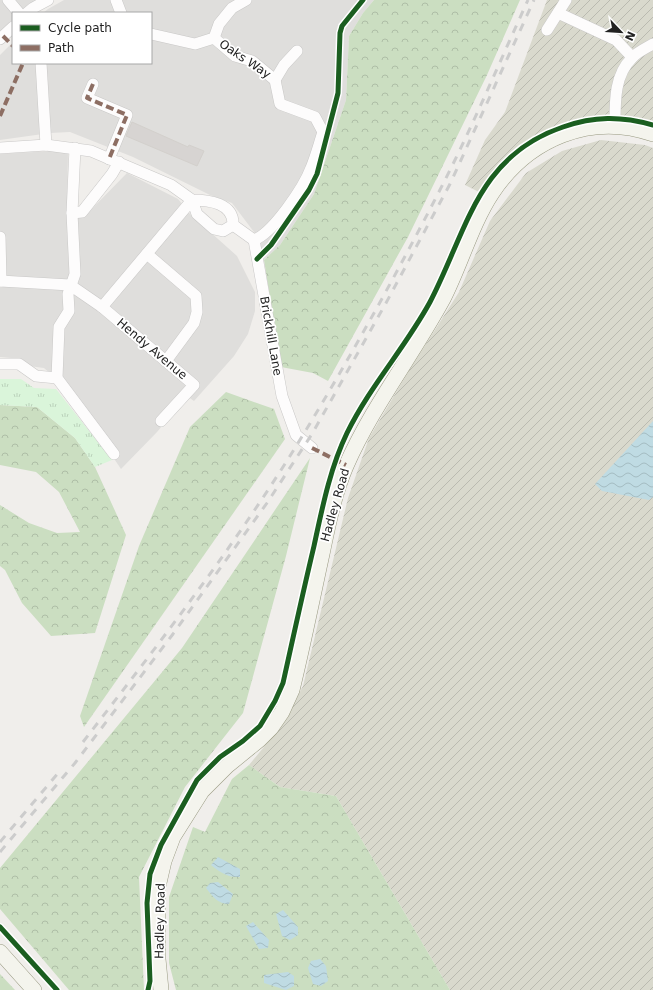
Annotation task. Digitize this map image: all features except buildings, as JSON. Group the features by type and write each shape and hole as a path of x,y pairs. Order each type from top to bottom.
{"street":[{"path":"8,0 18,12"},
{"path":"28,12 48,0"},
{"path":"116,0 120,12"},
{"path":"152,34 195,44 214,38 219,24 232,8 246,0"},
{"path":"547,30 566,0"},
{"path":"558,13 616,40 632,57"},
{"path":"0,39 12,28"},
{"name":"Oaks Way","path":"214,38 235,56 252,61 275,80 280,104 316,117 323,132 311,169 284,212 261,237 254,240"},
{"path":"615,126 618,83 621,73 632,57 653,44"},
{"name":"Oaks Way","path":"275,80 284,66 297,51"},
{"path":"41,64 46,145"},
{"path":"72,213 82,212 112,174 114,160 127,115 87,98 93,84"},
{"name":"Hadley Road","path":"161,990 158,959 158,887 164,861 173,837 202,791 226,766 259,740 282,712 292,690 332,509 345,468 376,406 425,331 456,274 491,195 508,171 530,152 552,138 578,130 606,125 642,130 653,134"},
{"path":"0,148 46,145 91,151 171,185 192,200 197,214 214,229 223,231 233,225"},
{"path":"75,148 72,213 75,274 68,294 69,311 59,327 57,378 114,454"},
{"path":"192,200 209,200 230,210 233,218 233,225"},
{"path":"102,307 192,200"},
{"path":"233,225 254,240"},
{"path":"0,237 0,281 70,285"},
{"name":"Brickhill Lane","path":"254,240 282,396 296,435 312,448"},
{"path":"147,254 196,296 197,312 194,323 166,361"},
{"name":"Hendy Avenue","path":"70,285 102,307 194,385 161,421"},
{"path":"0,364 19,364 36,376 57,378"},
{"path":"0,952 34,990"}],"shaded area":[{"path":"0,0 36,0 23,11 12,12 12,21 0,31"},
{"path":"64,0 374,0 363,13 349,36 346,100 314,194 280,245 264,260 254,232 232,203 210,195 133,157 70,132 50,133 0,140 0,55 12,43 12,64 152,64 152,12 44,12"},
{"path":"547,0 653,0 653,124 630,118 606,117 585,119 561,125 535,137 512,153 491,174 479,192 465,185 485,140 505,112"},
{"path":"601,140 645,145 653,148 653,990 450,990 336,796 280,787 249,765 283,724 303,686 348,498 369,438 407,374 459,292 490,221 526,173 562,151"},
{"path":"68,150 67,216 83,218 127,173 178,199 190,214 237,256 255,292 255,311 248,334 234,356 194,401 187,396 157,432 121,469 66,387 44,368 29,366 22,359 0,357 0,154"}],"green space":[{"path":"374,0 520,0 487,75 408,237 328,381 313,373 281,367 264,260 280,245 314,194 346,100 349,36 363,13"},
{"path":"0,379 21,379 34,388 56,389 112,460 95,467 75,438 37,407 0,405"},
{"path":"226,392 274,409 285,439 84,727 80,716 139,546 190,427"},
{"path":"0,405 37,407 75,438 95,467 126,535 95,633 51,636 22,603 5,570 0,566 0,505 29,523 57,533 80,532 59,492 36,472 0,465"},
{"path":"310,458 286,556 243,713 185,787 139,877 144,990 69,990 0,909 0,868 182,648"},
{"path":"249,765 280,787 336,796 450,990 176,990 169,963 169,897 193,827 205,832 232,779"},
{"path":"0,974 15,990 0,990"}],"water":[{"path":"653,421 653,497 649,500 602,491 595,484"},
{"path":"218,857 240,869 240,877 228,875 211,865"},
{"path":"218,882 233,894 229,904 222,903 213,897 206,888 210,883"},
{"path":"283,910 298,927 298,935 290,940 282,936 276,914"},
{"path":"253,922 269,940 268,948 259,949 246,926"},
{"path":"320,959 326,966 328,981 321,986 313,984 308,968 311,961"},
{"path":"288,972 294,976 294,986 286,990 264,983 264,975"}],"railway":[{"path":"83,742 227,550 281,471 306,430 377,307 444,182 528,0"},
{"path":"0,852 75,763 173,634 267,503 312,434 386,303 450,184 534,0"},
{"path":"0,842 59,772"}],"marked path":[{"path":"3,36 12,45"},
{"path":"0,116 23,64"},
{"path":"93,84 87,98 127,115 109,159"},
{"path":"312,448 346,465"}],"cycle path":[{"path":"257,259 271,245 309,190 317,174 338,93 340,33 342,26 363,0"},
{"path":"148,990 150,981 147,903 150,874 161,845 197,780 220,757 243,741 260,726 275,701 283,683 323,503 341,446 366,399 410,335 430,302 478,199 493,176 511,157 534,140 563,127 574,123 608,118 630,120 653,125"},
{"path":"0,927 57,990"}]}
